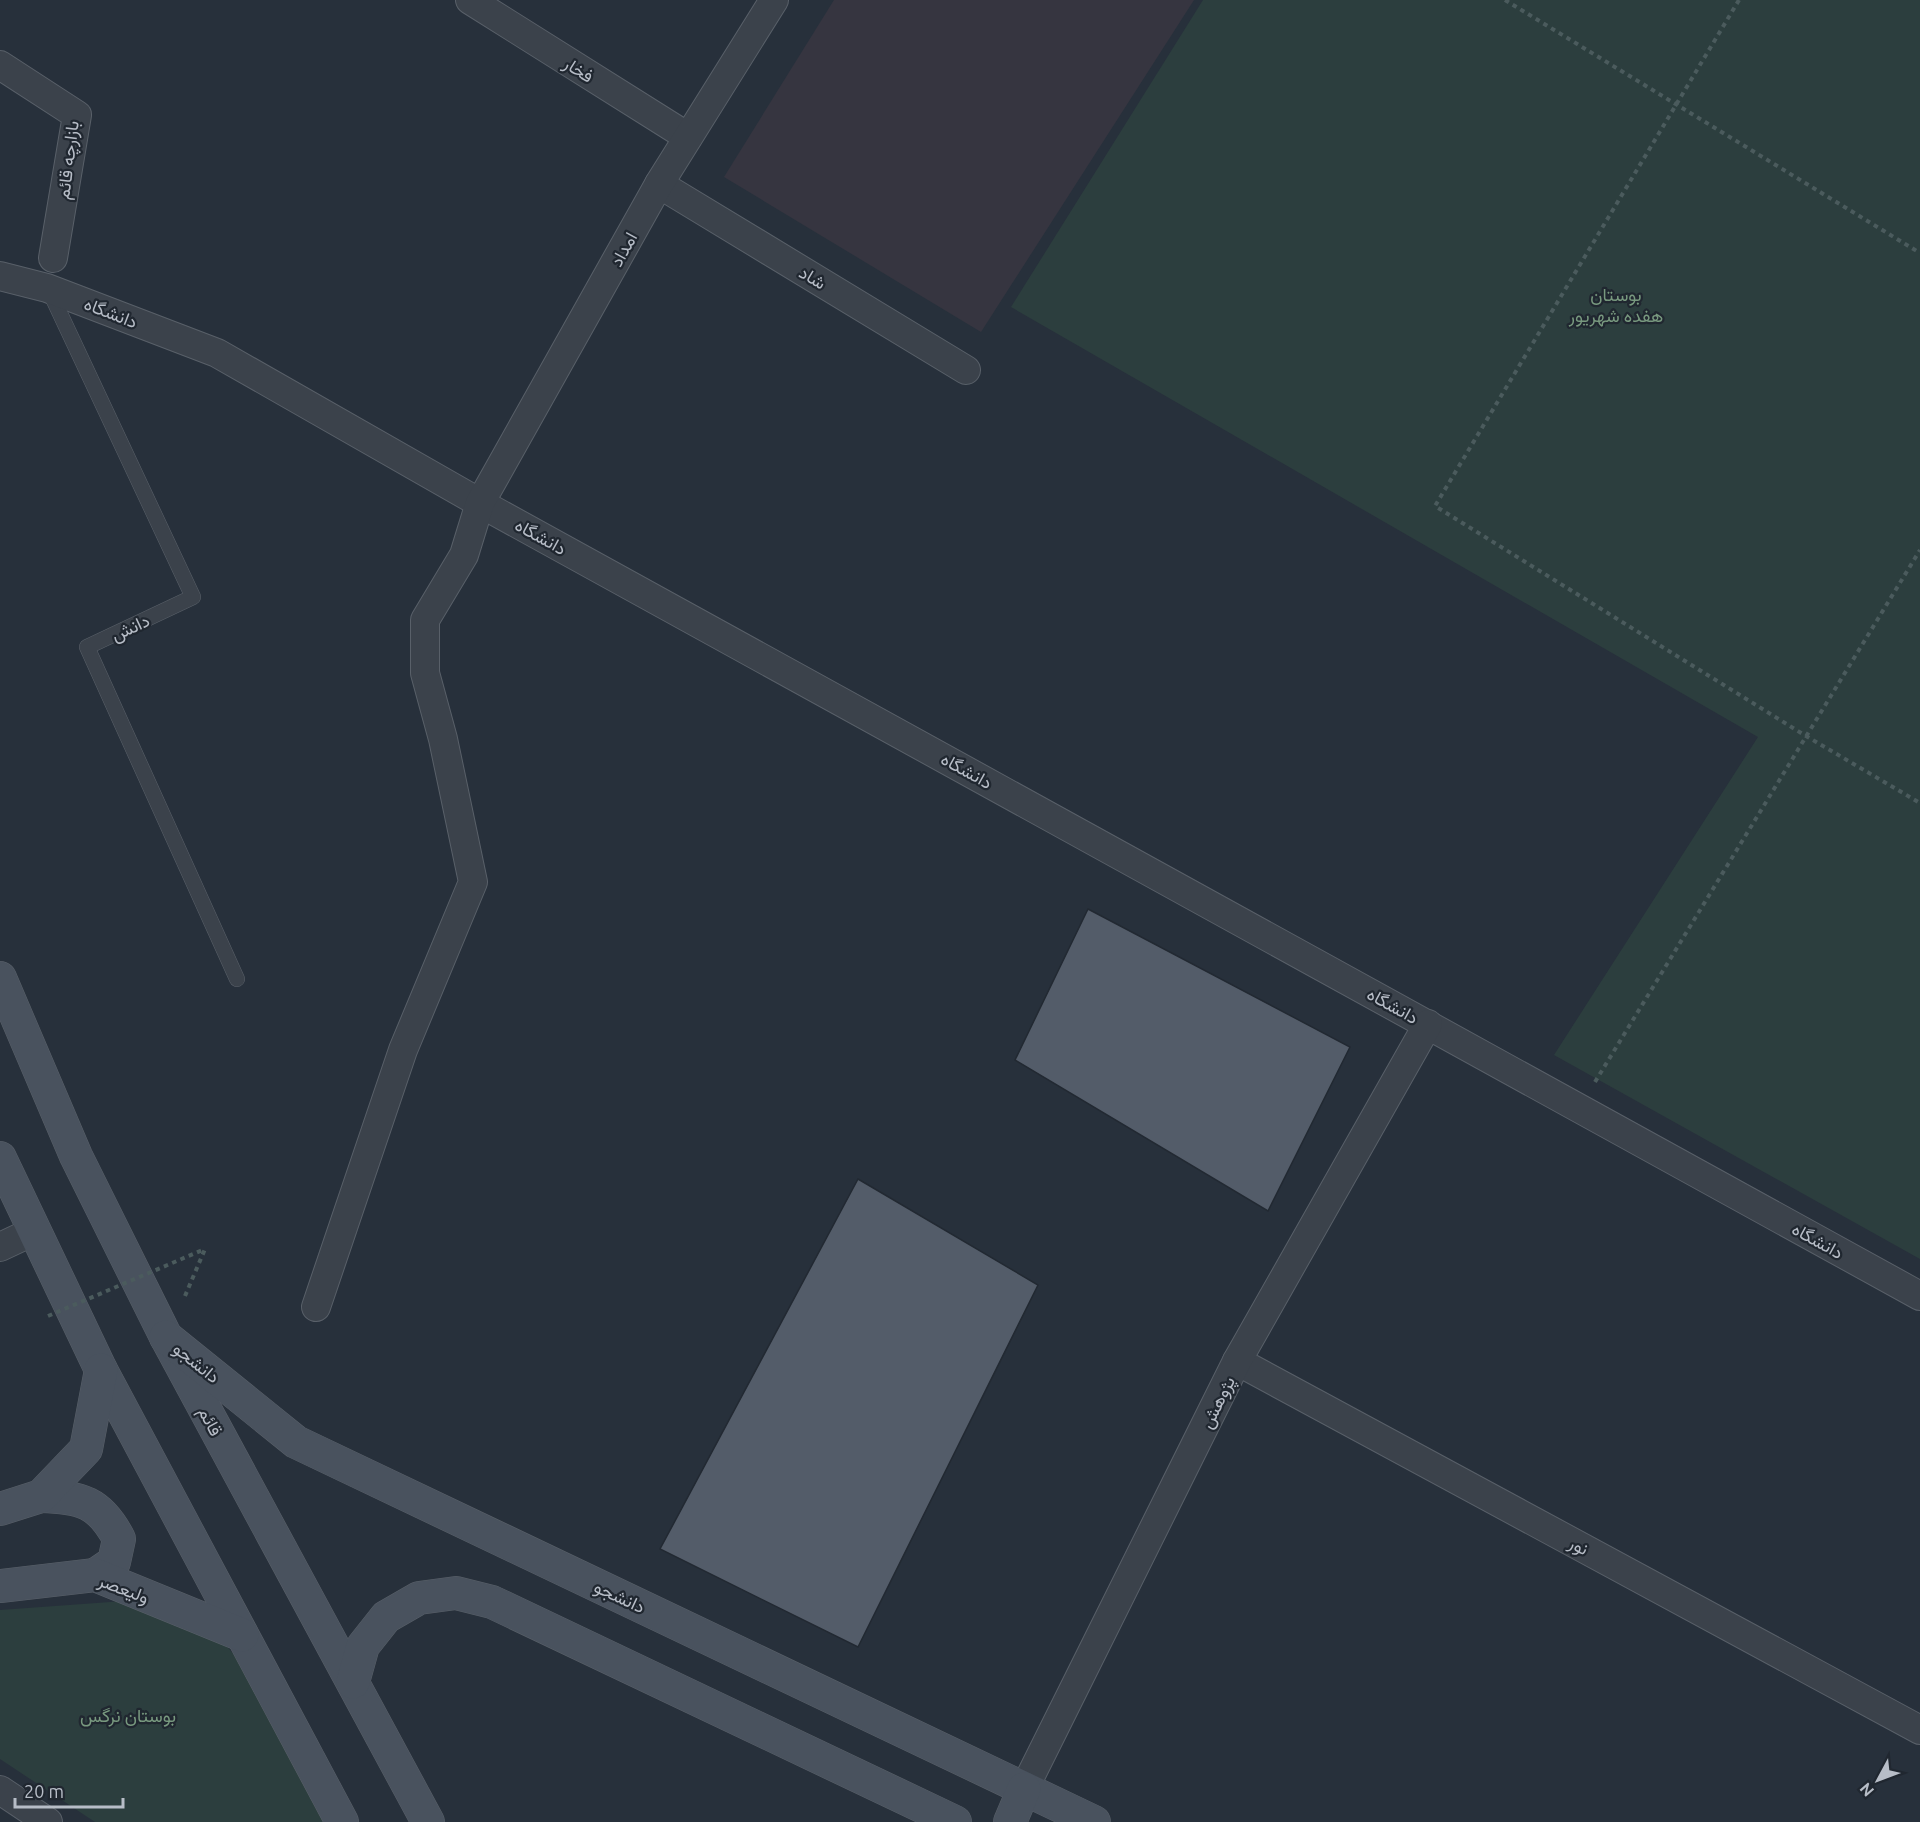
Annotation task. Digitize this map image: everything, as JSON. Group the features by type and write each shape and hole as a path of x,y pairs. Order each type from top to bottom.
{"main road":[{"name":"قائم","path":"0,978 76,1156 166,1337 428,1822"},
{"path":"0,1158 101,1370 342,1822"},
{"name":"دانشجو","path":"166,1337 296,1442 1094,1822"},
{"path":"41,1496 86,1449 101,1370"},
{"path":"0,1509 41,1496 83,1499 108,1519 119,1539 114,1562 95,1575"},
{"name":"ولیعصر","path":"0,1586 95,1575 242,1635"},
{"path":"352,1682 363,1646 386,1617 419,1598 456,1593 492,1602 955,1822"},
{"path":"1010,1822 1024,1789"}],"street":[{"name":"فخار","path":"470,0 688,137"},
{"name":"امداد","path":"316,1307 403,1050 473,882 443,739 425,673 425,620 464,555 480,503 659,184 774,0"},
{"name":"بازارچه قائم","path":"0,65 77,115 52,258"},
{"name":"شاد","path":"659,184 966,370"},
{"name":"دانشگاه","path":"0,276 47,288 217,352 480,503 1920,1296"},
{"name":"پژوهش","path":"1024,1789 1237,1361 1428,1024"},
{"path":"0,1247 34,1231"},
{"name":"نور","path":"1237,1361 1920,1730"},
{"path":"0,1790 48,1822"}],"lane":[{"name":"دانش","path":"47,288 194,597 87,647 237,979"}],"path":[{"path":"1505,0 1920,253"},
{"path":"1739,0 1435,506 1806,736 1920,803"},
{"path":"1579,1108 1920,550"},
{"path":"48,1316 205,1249"}],"shaded area":[{"path":"834,0 1194,0 981,332 724,177"}],"green space":[{"name":"بوستان هفده شهریور","path":"1203,0 1920,0 1920,1259 1554,1055 1758,737 1011,307"},
{"name":"بوستان نرگس","path":"138,1600 225,1644 262,1688 331,1822 95,1822 0,1759 0,1610"}],"building":[{"path":"1088,909 1350,1047 1268,1211 1015,1060"},
{"path":"858,1179 1038,1285 858,1647 660,1549"}]}
